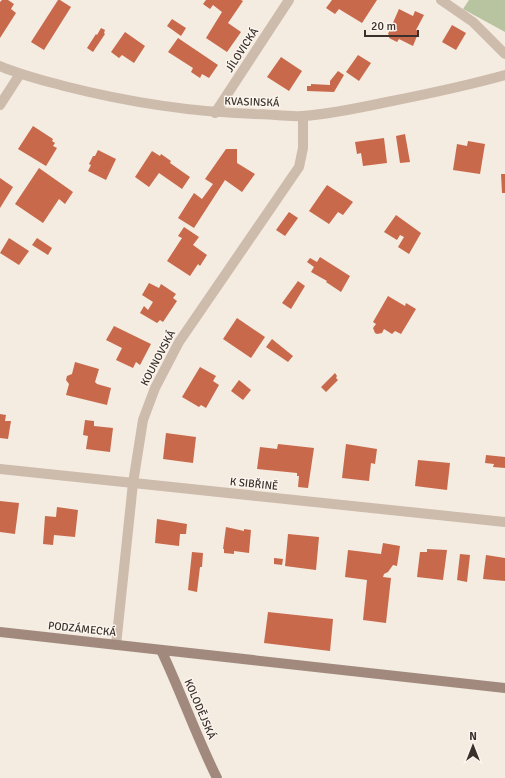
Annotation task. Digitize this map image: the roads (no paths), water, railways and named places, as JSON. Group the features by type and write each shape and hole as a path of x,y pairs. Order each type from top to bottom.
{"street":[{"name":"JÍLOVICKÁ","path":"215,112 289,0"},
{"path":"441,0 473,22 505,54"},
{"name":"KVASINSKÁ","path":"0,66 20,74 84,91 141,103 215,112 303,116 344,111 399,100 471,85 505,75"},
{"path":"0,105 20,74"},
{"name":"KOUNOVSKÁ","path":"116,645 133,483 143,420 155,388 179,342 300,167 303,148 303,116"},
{"name":"K SIBŘINĚ","path":"0,469 505,522"},
{"name":"PODZÁMECKÁ","path":"0,632 505,688"},
{"name":"KOLODĚJSKÁ","path":"161,650 217,778"}]}
